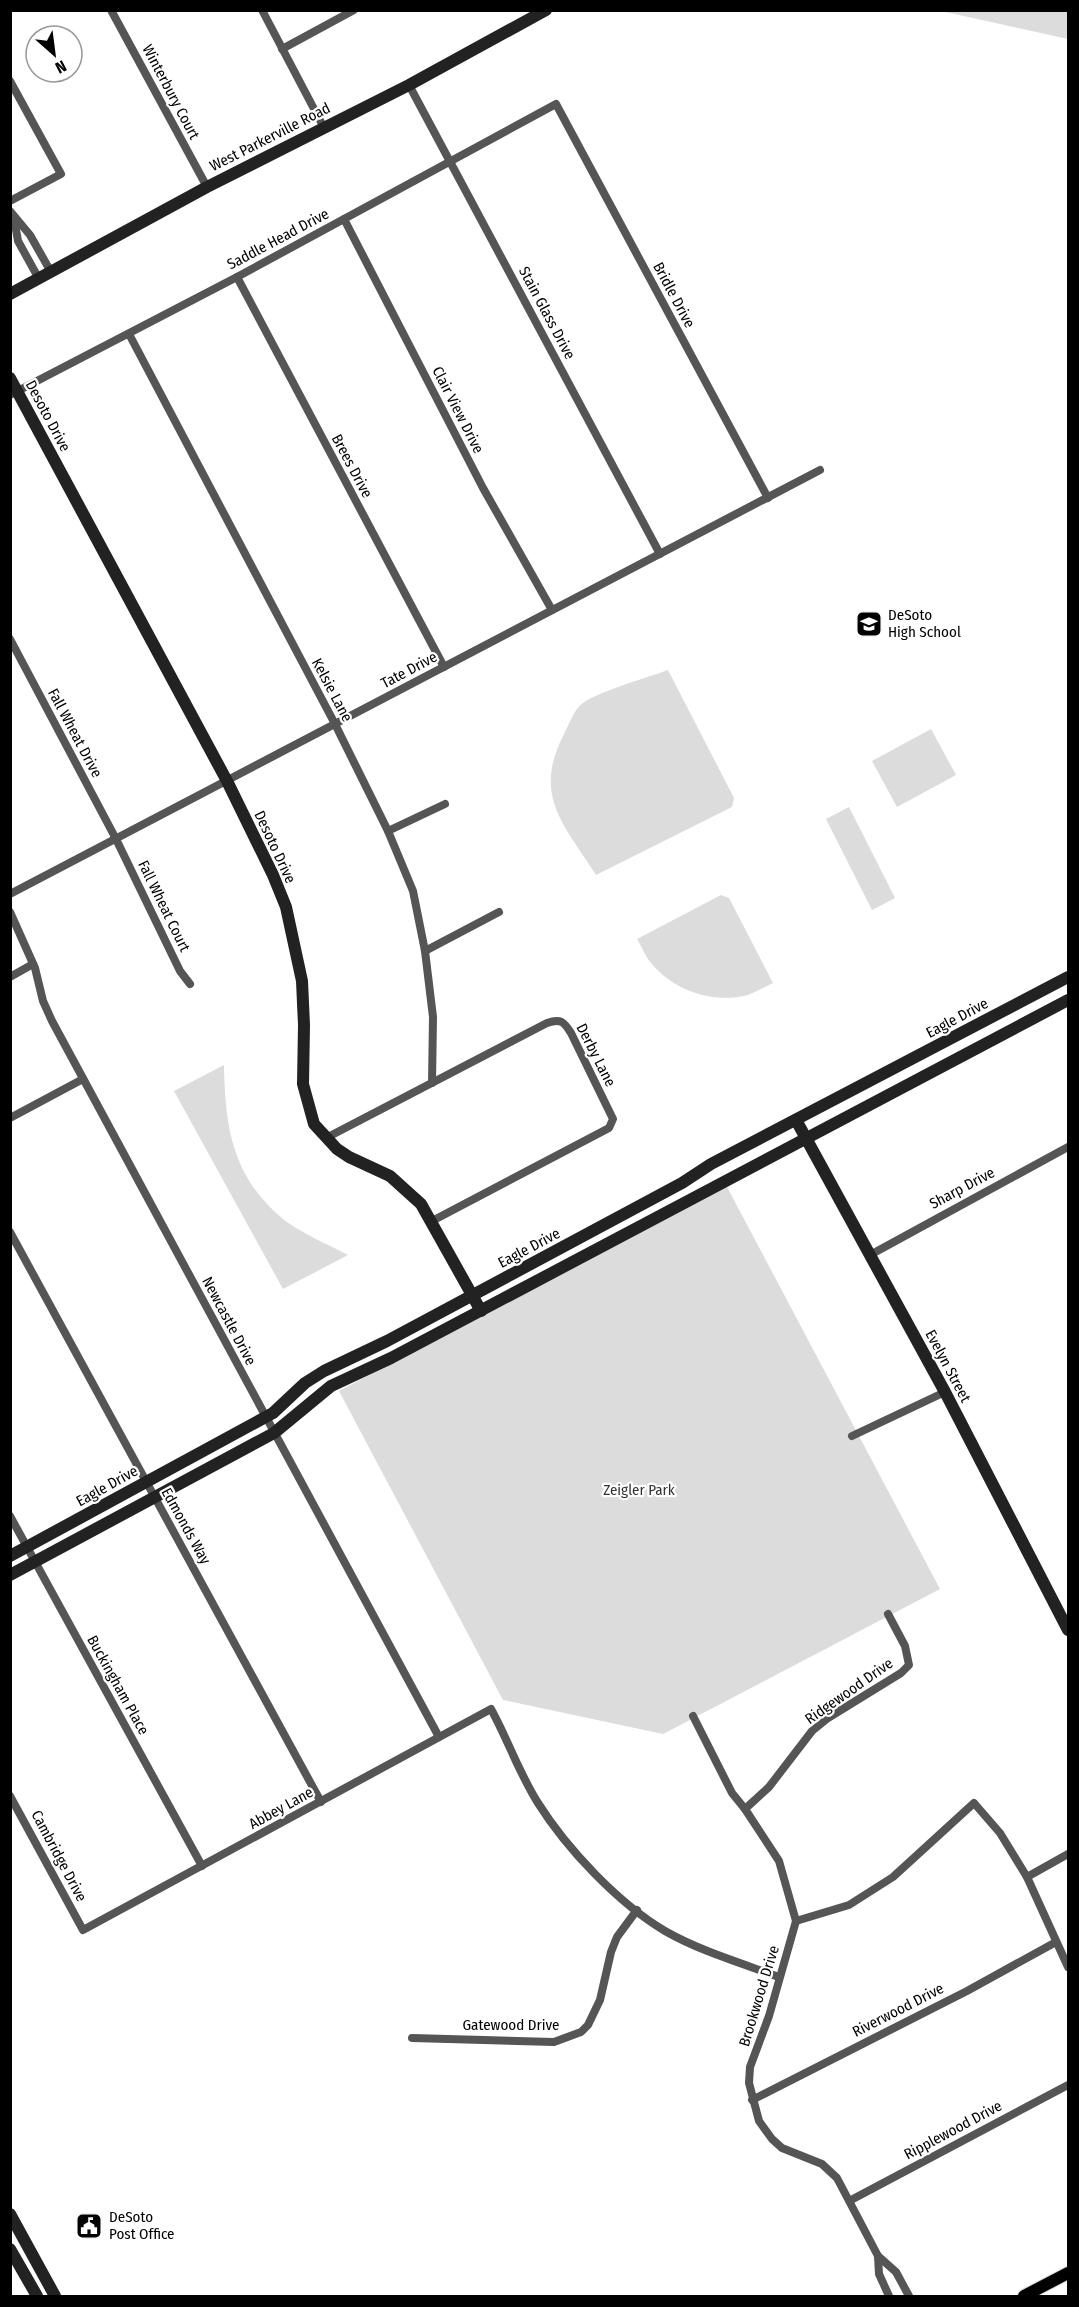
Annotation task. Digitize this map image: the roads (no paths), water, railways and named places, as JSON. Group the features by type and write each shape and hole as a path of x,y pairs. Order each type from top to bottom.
{"main road":[{"path":"1024,2296 1068,2274"}],"street":[{"name":"Winterbury Court","path":"111,10 207,187"},
{"path":"262,10 323,126"},
{"path":"282,49 354,10"},
{"name":"West Parkerville Road","path":"10,294 207,187 323,126 409,85 546,10"},
{"path":"10,81 61,174 10,201"},
{"name":"Stain Glass Drive","path":"409,85 660,554"},
{"name":"Saddle Head Drive","path":"14,393 237,277 556,104"},
{"name":"Bridle Drive","path":"556,104 768,498"},
{"path":"12,215 30,235 51,272"},
{"path":"12,215 18,241 39,279"},
{"name":"Clair View Drive","path":"345,219 483,488 552,610"},
{"name":"Brees Drive","path":"237,277 444,667"},
{"name":"Kelsie Lane","path":"129,334 335,724 388,831 412,891 425,951 433,1017 432,1083"},
{"name":"Desoto Drive","path":"10,378 14,393 227,781 273,875 288,913 302,981 303,1084 314,1124 337,1149 390,1176 421,1204 480,1311"},
{"name":"Tate Drive","path":"10,894 820,470"},
{"name":"Fall Wheat Drive","path":"10,639 116,839"},
{"path":"388,831 445,804"},
{"name":"Fall Wheat Court","path":"116,839 180,971 190,984"},
{"name":"Newcastle Drive","path":"10,912 33,964 43,1001 83,1079 439,1737"},
{"path":"425,951 499,912"},
{"path":"10,976 33,964"},
{"name":"Eagle Drive","path":"10,1556 273,1413 305,1383 324,1371 387,1341 682,1183 704,1168 1068,977"},
{"path":"10,1575 274,1433 331,1386 391,1358 1068,1000"},
{"name":"Derby Lane","path":"326,1138 557,1019 563,1022 571,1033 612,1119 609,1128 432,1221"},
{"path":"948,1041 958,1058"},
{"path":"10,1118 83,1079"},
{"name":"Evelyn Street","path":"796,1120 945,1392 1068,1630"},
{"name":"Sharp Drive","path":"870,1255 1068,1147"},
{"path":"704,1168 714,1187"},
{"name":"Edmonds Way","path":"10,1232 321,1802"},
{"path":"517,1292 513,1285 514,1282 544,1266 590,1232"},
{"path":"324,1371 331,1386"},
{"path":"852,1436 945,1392"},
{"name":"Buckingham Place","path":"10,1516 202,1866"},
{"name":"Ridgewood Drive","path":"745,1809 769,1787 812,1731 828,1718 901,1673 909,1665 905,1647 888,1614"},
{"name":"Abbey Lane","path":"83,1930 491,1709 538,1802 560,1834 593,1872 637,1910"},
{"path":"693,1716 732,1792 779,1861 796,1921 849,1905 893,1877 974,1803 1000,1833 1026,1877 1068,1967"},
{"name":"Cambridge Drive","path":"10,1796 83,1930"},
{"path":"1026,1877 1068,1854"},
{"path":"637,1910 665,1931 699,1947 779,1977"},
{"name":"Gatewood Drive","path":"412,2038 554,2042 581,2032 588,2025 600,2000 611,1952 617,1938 637,1910"},
{"name":"Brookwood Drive","path":"796,1921 769,2016 750,2067 749,2083 752,2100 759,2121 772,2139 782,2148 822,2164 837,2178 851,2200 878,2256 882,2281 889,2296"},
{"name":"Riverwood Drive","path":"752,2100 966,1991 1056,1942"},
{"name":"Ripplewood Drive","path":"851,2200 1068,2085"},
{"path":"10,2214 55,2296"},
{"path":"10,2249 37,2296"},
{"name":"Brookwood Drive","path":"878,2256 896,2272 909,2296"}],"place":[{"name":"DeSoto High School","path":"869,624"},
{"name":"DeSoto Post Office","path":"89,2226"}],"park label":[{"name":"Zeigler Park","path":"639,1490"}]}
